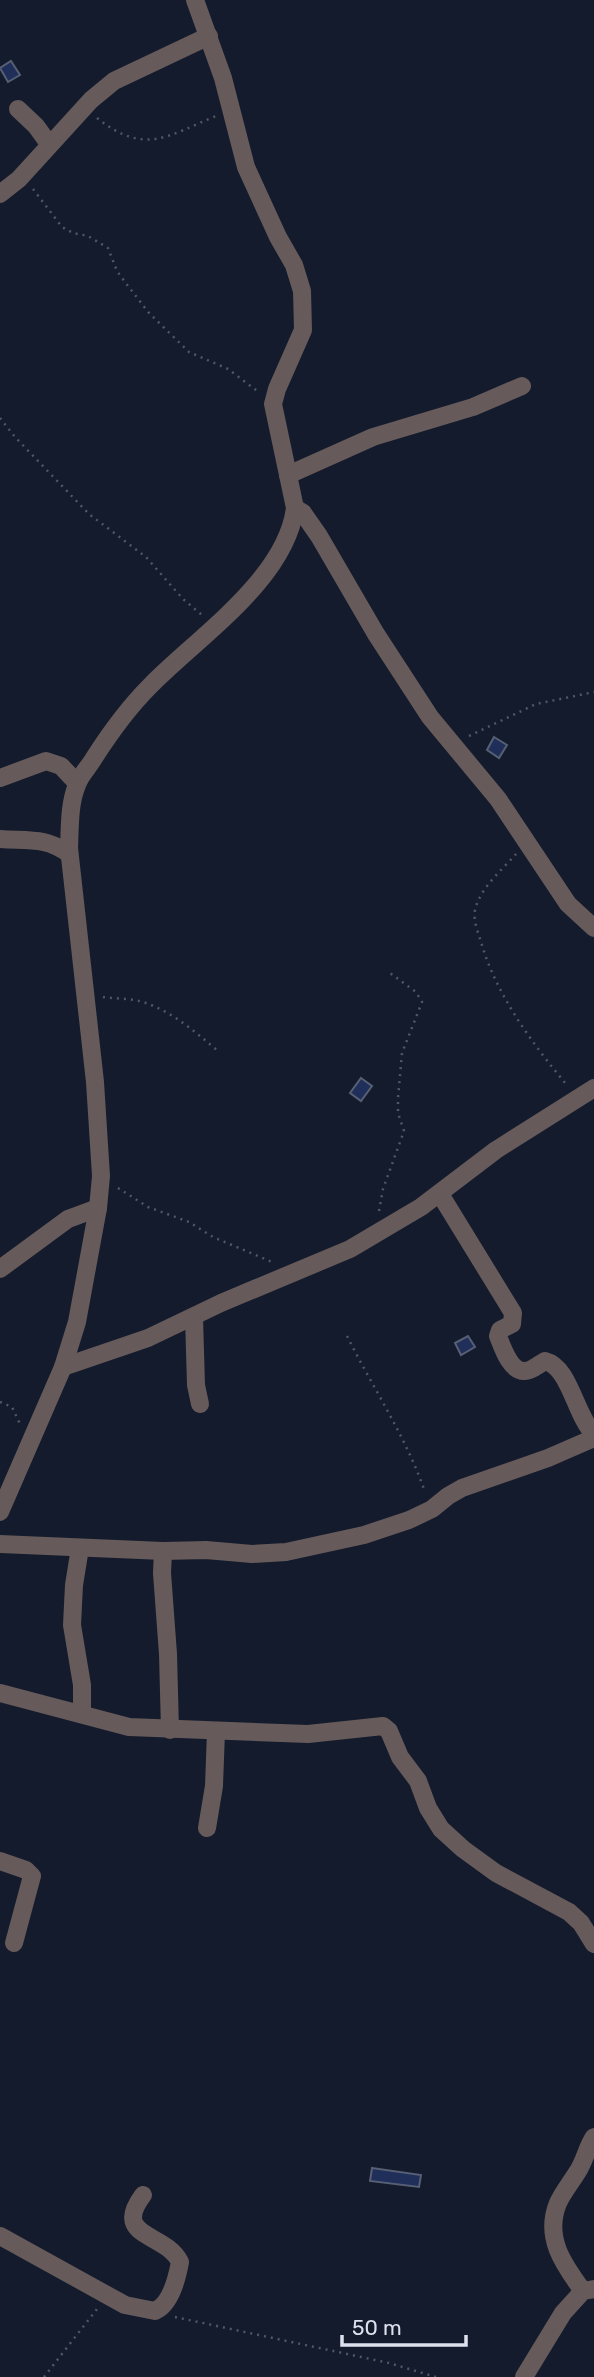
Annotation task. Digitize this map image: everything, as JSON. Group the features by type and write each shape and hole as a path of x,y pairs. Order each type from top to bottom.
{"street":[{"path":"0,1512 63,1367 77,1322 98,1208 101,1176 95,1082 69,854 71,809 77,783 119,723 149,687 214,626 275,561 293,524 295,508 274,404 277,389 303,330 305,314 302,291 294,265 246,167 209,36 195,0"},
{"path":"1,192 19,179 84,107 114,81 209,36"},
{"path":"19,109 49,144"},
{"path":"288,475 373,437 473,407 522,386"},
{"path":"295,508 309,520 400,673 430,717 478,773 568,904 594,928"},
{"path":"0,778 46,761 61,766 77,783"},
{"path":"0,839 42,840 69,854"},
{"path":"63,1367 114,1351 350,1249 400,1221 496,1150 594,1088"},
{"path":"0,1544 163,1551 206,1550 252,1555 286,1552 364,1535 432,1509 462,1488 548,1458 594,1436 582,1420 558,1367 545,1361 524,1371 510,1362 498,1336 500,1331 512,1324 513,1313 440,1194"},
{"path":"0,1269 68,1219 98,1208"},
{"path":"194,1317 196,1385 200,1404"},
{"path":"79,1548 72,1625 82,1685 82,1714"},
{"path":"163,1551 170,1730"},
{"path":"0,1693 129,1727 308,1734 372,1726 386,1727 400,1757 418,1781 428,1808 441,1829 496,1873 569,1912 594,1944"},
{"path":"208,1828 214,1786 216,1731"},
{"path":"0,1861 26,1870 32,1876 14,1943"},
{"path":"524,2377 551,2330 588,2290 572,2277 556,2246 552,2223 559,2202 584,2161 594,2137"},
{"path":"0,2236 107,2295 138,2309 155,2311 160,2309 171,2291 180,2262 176,2254 165,2245 144,2235 133,2222 135,2206 143,2195"}],"path":[{"path":"84,107 111,129 131,138 147,141 168,136 231,110"},
{"path":"19,179 34,190 62,227 88,236 108,248 117,271 149,313 189,352 228,369 274,404"},
{"path":"0,418 89,514 146,557 183,599 214,626"},
{"path":"454,745 536,704 594,692"},
{"path":"527,842 481,897 475,909 475,920 488,970 523,1027 577,1097"},
{"path":"375,1234 383,1189 404,1131 398,1113 402,1053 422,1002 416,992 390,972"},
{"path":"86,995 140,1001 181,1020 218,1051"},
{"path":"101,1176 148,1207 189,1222 228,1245 297,1273"},
{"path":"347,1336 417,1468 432,1509"},
{"path":"0,1402 12,1407 27,1449"},
{"path":"44,2377 107,2295"},
{"path":"155,2311 305,2343 436,2377"}],"building":[{"path":"11,61 20,75 8,82 0,68"},
{"path":"494,737 507,745 499,758 487,750"},
{"path":"361,1078 372,1086 361,1101 350,1093"},
{"path":"468,1336 475,1347 461,1355 455,1343"},
{"path":"372,2168 421,2175 419,2187 370,2181"}]}
